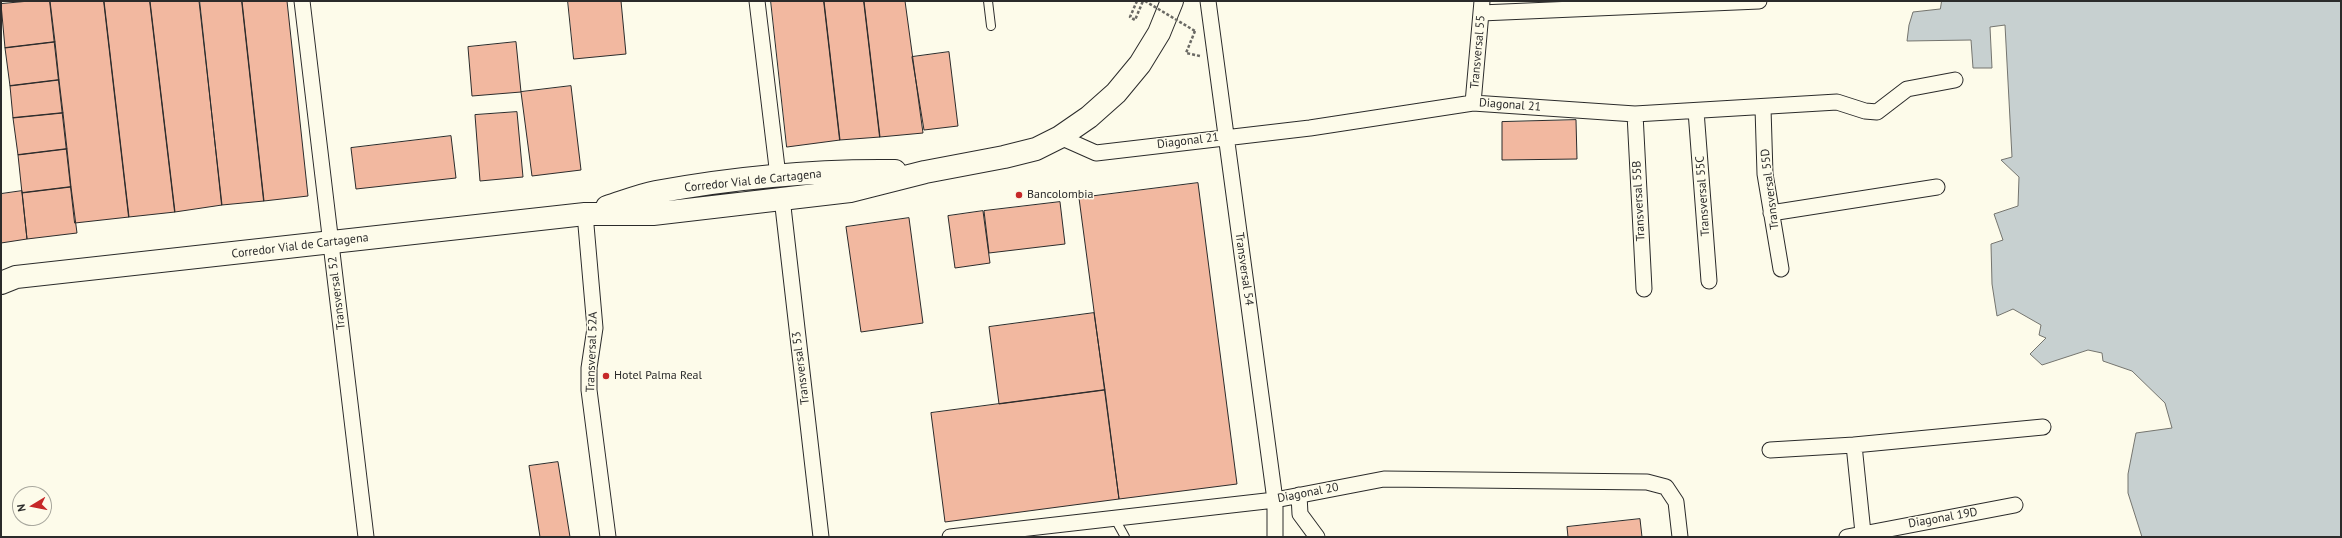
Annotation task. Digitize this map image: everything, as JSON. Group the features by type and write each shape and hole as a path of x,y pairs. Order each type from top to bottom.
{"main road":[{"name":"Corredor Vial de Cartagena","path":"6,278 221,256 331,241 585,214 653,214 850,190 925,172 1017,154 1036,149 1060,137 1089,117 1116,93 1140,64 1159,33 1172,1"},
{"name":"Corredor Vial de Cartagena","path":"585,214 655,192 778,176 852,171 925,172"}],"street":[{"name":"Transversal 52","path":"302,1 366,537"},
{"path":"757,1 778,176"},
{"name":"Transversal 54","path":"1208,1 1275,500 1275,537"},
{"path":"1482,7 1589,6 1759,1"},
{"name":"Transversal 55","path":"1473,103 1482,7"},
{"name":"Diagonal 21","path":"1060,137 1096,153 1310,128 1473,103 1635,114 1763,108 1837,102 1865,111 1877,112 1907,90 1955,80"},
{"name":"Transversal 55D","path":"1763,108 1765,174 1781,270"},
{"name":"Transversal 55C","path":"1696,111 1709,281"},
{"name":"Transversal 55B","path":"1635,114 1644,289"},
{"path":"1771,213 1937,187"},
{"name":"Transversal 53","path":"782,198 821,537"},
{"name":"Transversal 52A","path":"585,214 595,328 589,368 589,390 608,537"},
{"path":"1770,450 1854,445 2043,427"},
{"path":"1854,445 1863,533"},
{"name":"Diagonal 20","path":"950,537 1012,533 1114,517 1275,500 1384,479 1647,482 1666,487 1676,502 1680,537"},
{"path":"1299,495 1300,514 1317,537"},
{"name":"Diagonal 19D","path":"1847,537 2015,505"}],"lane":[{"path":"988,1 991,26"},
{"path":"1114,517 1125,537"}],"path":[{"path":"1138,1 1130,17 1135,20 1144,1 1195,31 1186,53"}],"shaded area":[{"path":"1942,1 2341,1 2341,537 2142,537 2128,493 2128,474 2136,433 2172,428 2165,403 2132,371 2103,361 2102,353 2088,350 2042,365 2030,354 2046,338 2039,335 2041,325 2013,309 1997,316 1992,284 1991,244 2003,240 1994,214 2018,206 2019,177 2001,160 2012,157 2005,25 1990,27 1992,68 1973,68 1971,40 1907,41 1909,25 1913,12 1940,9"}],"building":[{"path":"30,1 50,1 55,42 5,48 1,4"},
{"path":"50,1 104,1 129,217 75,223"},
{"path":"104,1 150,1 175,212 129,217"},
{"path":"150,1 199,1 222,205 175,212"},
{"path":"200,1 242,1 264,201 222,205"},
{"path":"242,1 287,1 308,196 264,201"},
{"path":"568,1 621,1 626,54 574,59"},
{"path":"771,1 824,1 840,140 787,147"},
{"path":"824,1 864,1 880,137 840,140"},
{"path":"864,1 905,1 923,133 880,137"},
{"path":"55,42 59,80 10,86 5,48"},
{"path":"516,42 521,92 472,96 468,47"},
{"path":"949,52 958,126 924,130 912,57"},
{"path":"59,80 63,113 13,118 10,86"},
{"path":"571,86 581,170 532,176 521,92"},
{"path":"517,112 523,177 480,181 475,115"},
{"path":"63,113 67,149 18,155 13,118"},
{"path":"1576,120 1577,159 1502,160 1502,122"},
{"path":"451,136 456,178 356,189 351,148"},
{"path":"67,149 71,187 22,193 18,155"},
{"path":"1198,183 1237,484 1119,499 1079,198"},
{"path":"71,187 77,233 27,239 22,193"},
{"path":"22,191 27,239 1,243 1,194"},
{"path":"1060,202 1065,244 989,253 984,211"},
{"path":"983,211 990,263 955,268 948,216"},
{"path":"909,218 923,323 861,332 846,227"},
{"path":"1094,313 1105,390 999,404 989,327"},
{"path":"1105,390 1119,499 945,522 931,413"},
{"path":"558,462 570,537 540,537 529,466"},
{"path":"1640,519 1642,537 1568,537 1567,527"}],"place":[{"name":"Bancolombia","path":"1019,195"},
{"name":"Hotel Palma Real","path":"606,376"}]}
